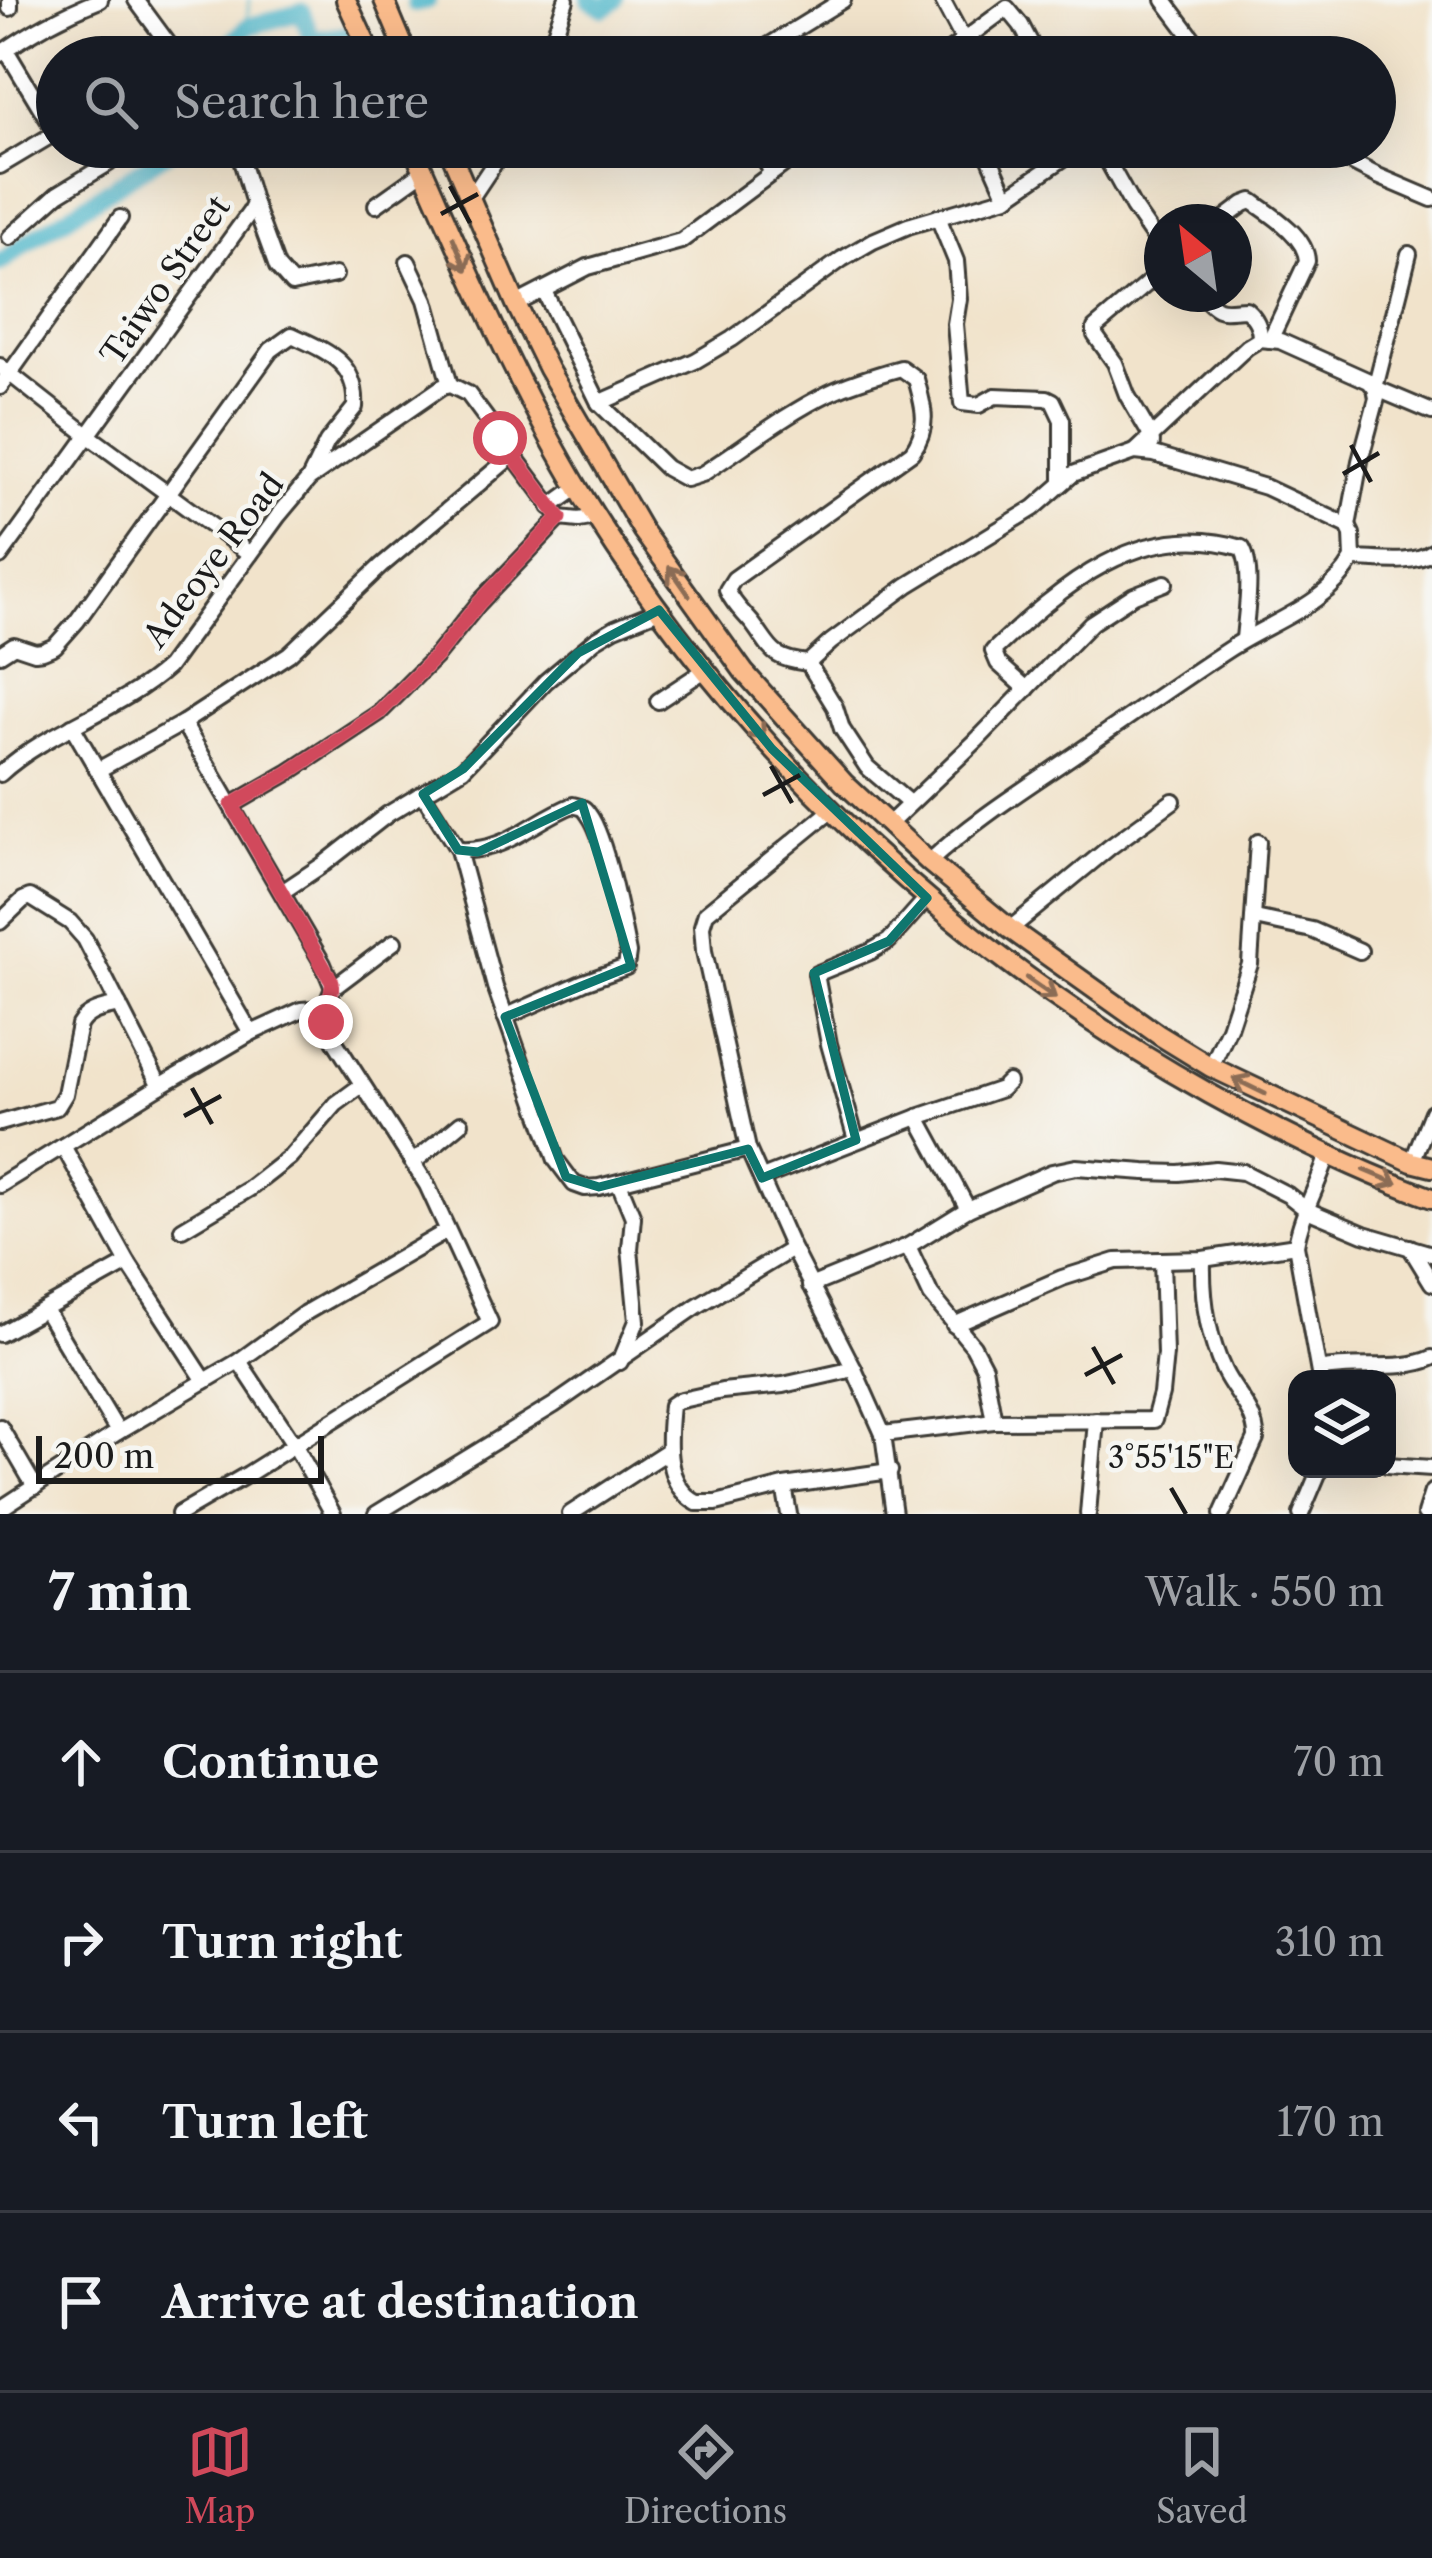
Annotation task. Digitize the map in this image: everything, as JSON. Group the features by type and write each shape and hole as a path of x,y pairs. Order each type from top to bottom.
{"highway":[{"path":"346,0 362,36"},
{"path":"384,0 400,36"},
{"path":"423,168 532,409 596,517 705,670 832,810 1013,969 1100,1029 1274,1129 1432,1198"},
{"path":"457,168 516,304 579,425 642,530 744,672 844,783 1010,929 1159,1035 1211,1067 1412,1162 1432,1167"}],"street":[{"path":"36,101 3,52 33,31 100,0"},
{"path":"136,0 163,36"},
{"path":"784,36 843,0"},
{"path":"942,0 961,36"},
{"path":"1164,0 1192,36"},
{"path":"554,36 565,1"},
{"path":"971,36 1007,8 1026,36"},
{"path":"0,166 36,145"},
{"path":"10,237 58,194 101,168"},
{"name":"Taiwo Street","path":"0,557 254,204 243,168"},
{"path":"471,198 492,168"},
{"path":"769,168 771,172"},
{"path":"516,304 588,267 681,241 777,168"},
{"path":"994,168 1006,197"},
{"path":"599,403 695,361 873,241 1006,197 1049,168"},
{"path":"1111,168 1144,223"},
{"path":"1362,168 1432,199"},
{"path":"376,206 424,171"},
{"path":"1244,204 1252,202 1306,248 1307,261 1265,340"},
{"path":"254,204 273,257 292,284 335,275"},
{"path":"938,217 956,261 955,325 962,403 979,405 995,396 1053,401 1062,420 1062,483"},
{"path":"0,387 5,370 119,218"},
{"path":"1375,388 1409,254"},
{"path":"408,262 426,300 450,385 468,394 555,512 579,520 596,517"},
{"path":"1144,286 1095,328 1095,335 1115,363 1154,454"},
{"path":"544,291 599,403 667,468 686,479 828,393 901,368 916,379 926,420 912,452 734,579 727,590 764,644 790,662 808,664 867,767 908,802"},
{"path":"1250,312 1265,340"},
{"path":"0,654 17,644 35,652 55,646 271,350 292,335 335,355 351,376 357,399 319,454 309,479"},
{"path":"929,862 1006,800 1244,639 1321,597 1341,580 1353,559 1348,526 1377,398 1375,388 1370,381 1280,341 1265,340 1239,354 1135,452"},
{"path":"5,370 250,554"},
{"name":"Adeoye Road","path":"0,774 151,682 168,667 309,479 450,385"},
{"path":"1375,388 1432,412"},
{"path":"808,664 908,585 1034,508 1062,483 1089,466 1135,452 1265,487 1348,526"},
{"path":"98,770 183,723 289,654 381,566 513,455"},
{"path":"232,805 379,713 436,656 578,487"},
{"path":"1028,688 994,658 993,651 1037,608 1099,565 1135,548 1194,541 1242,548 1247,556 1244,639"},
{"path":"1353,559 1412,560 1432,552"},
{"path":"888,825 1103,614 1165,583"},
{"path":"281,892 388,814 463,769 578,653 615,628 659,610"},
{"path":"658,701 705,670"},
{"path":"179,1514 490,1322 414,1162 334,1040 323,1013 332,988 330,977 183,723"},
{"path":"72,726 251,1034"},
{"path":"423,794 458,850 506,1017 566,1177 585,1188 619,1183 748,1149"},
{"path":"1010,929 1173,801"},
{"path":"458,850 489,849 573,805 590,815 606,859 628,953 626,967 506,1017"},
{"path":"832,810 703,918 704,951 748,1149 883,1434 894,1514"},
{"path":"1211,1067 1250,964 1258,842"},
{"path":"0,922 30,897 70,922 85,939 160,1086"},
{"path":"856,1140 829,1044 816,974 889,941 927,898"},
{"path":"1255,918 1312,930 1360,951"},
{"path":"332,988 394,942"},
{"path":"0,1123 57,1107 65,1094 79,1025 93,1012 119,1005"},
{"path":"0,1185 251,1034 301,1010 323,1013"},
{"path":"762,1178 1001,1089 1007,1082"},
{"path":"182,1229 249,1189 290,1157 337,1104 362,1085"},
{"path":"1412,1162 1432,1112"},
{"path":"918,1117 968,1209"},
{"path":"414,1162 461,1124"},
{"path":"63,1146 128,1263 205,1381"},
{"path":"1319,1370 1296,1245 1328,1154"},
{"path":"810,1286 908,1246 968,1209 1052,1172 1076,1167 1244,1172 1307,1210 1364,1234 1432,1254"},
{"path":"619,1183 633,1217 637,1322 620,1361"},
{"path":"0,1509 239,1361 305,1313 447,1231"},
{"path":"954,1325 1062,1277 1116,1261 1203,1258 1296,1245"},
{"path":"908,1246 931,1295 984,1367 994,1421"},
{"path":"1410,1247 1432,1283"},
{"path":"376,1514 793,1249"},
{"path":"1203,1258 1208,1327 1223,1370 1256,1427 1228,1512"},
{"path":"883,1434 994,1421 1154,1420 1166,1354 1162,1260"},
{"path":"0,1334 128,1263"},
{"path":"45,1310 118,1432"},
{"path":"1336,1370 1360,1364 1406,1365 1432,1358"},
{"path":"239,1361 333,1514"},
{"path":"854,1369 677,1401 671,1405 666,1452 681,1490 697,1503 890,1471"},
{"path":"1088,1514 1096,1420"},
{"path":"0,1427 35,1487"},
{"path":"570,1514 666,1452"},
{"path":"1396,1466 1432,1468"},
{"path":"1301,1514 1316,1478"},
{"path":"784,1486 790,1514"},
{"path":"1425,1514 1432,1492"}],"highlighted area":[{"path":"659,610 772,749 927,898 889,941 814,973 856,1140 762,1178 748,1149 599,1187 566,1177 505,1017 631,966 582,803 478,852 458,850 423,794 463,769 578,653"}],"waterway":[{"path":"247,27 249,0"},
{"path":"415,4 428,0"},
{"path":"590,0 604,8 615,0"},
{"path":"238,36 247,27 302,12 311,36"},
{"path":"338,36 351,34"},
{"path":"0,263 143,168"}],"route":[{"path":"326,1022 323,1013 332,982 232,805 379,713 560,518 500,438"}]}
